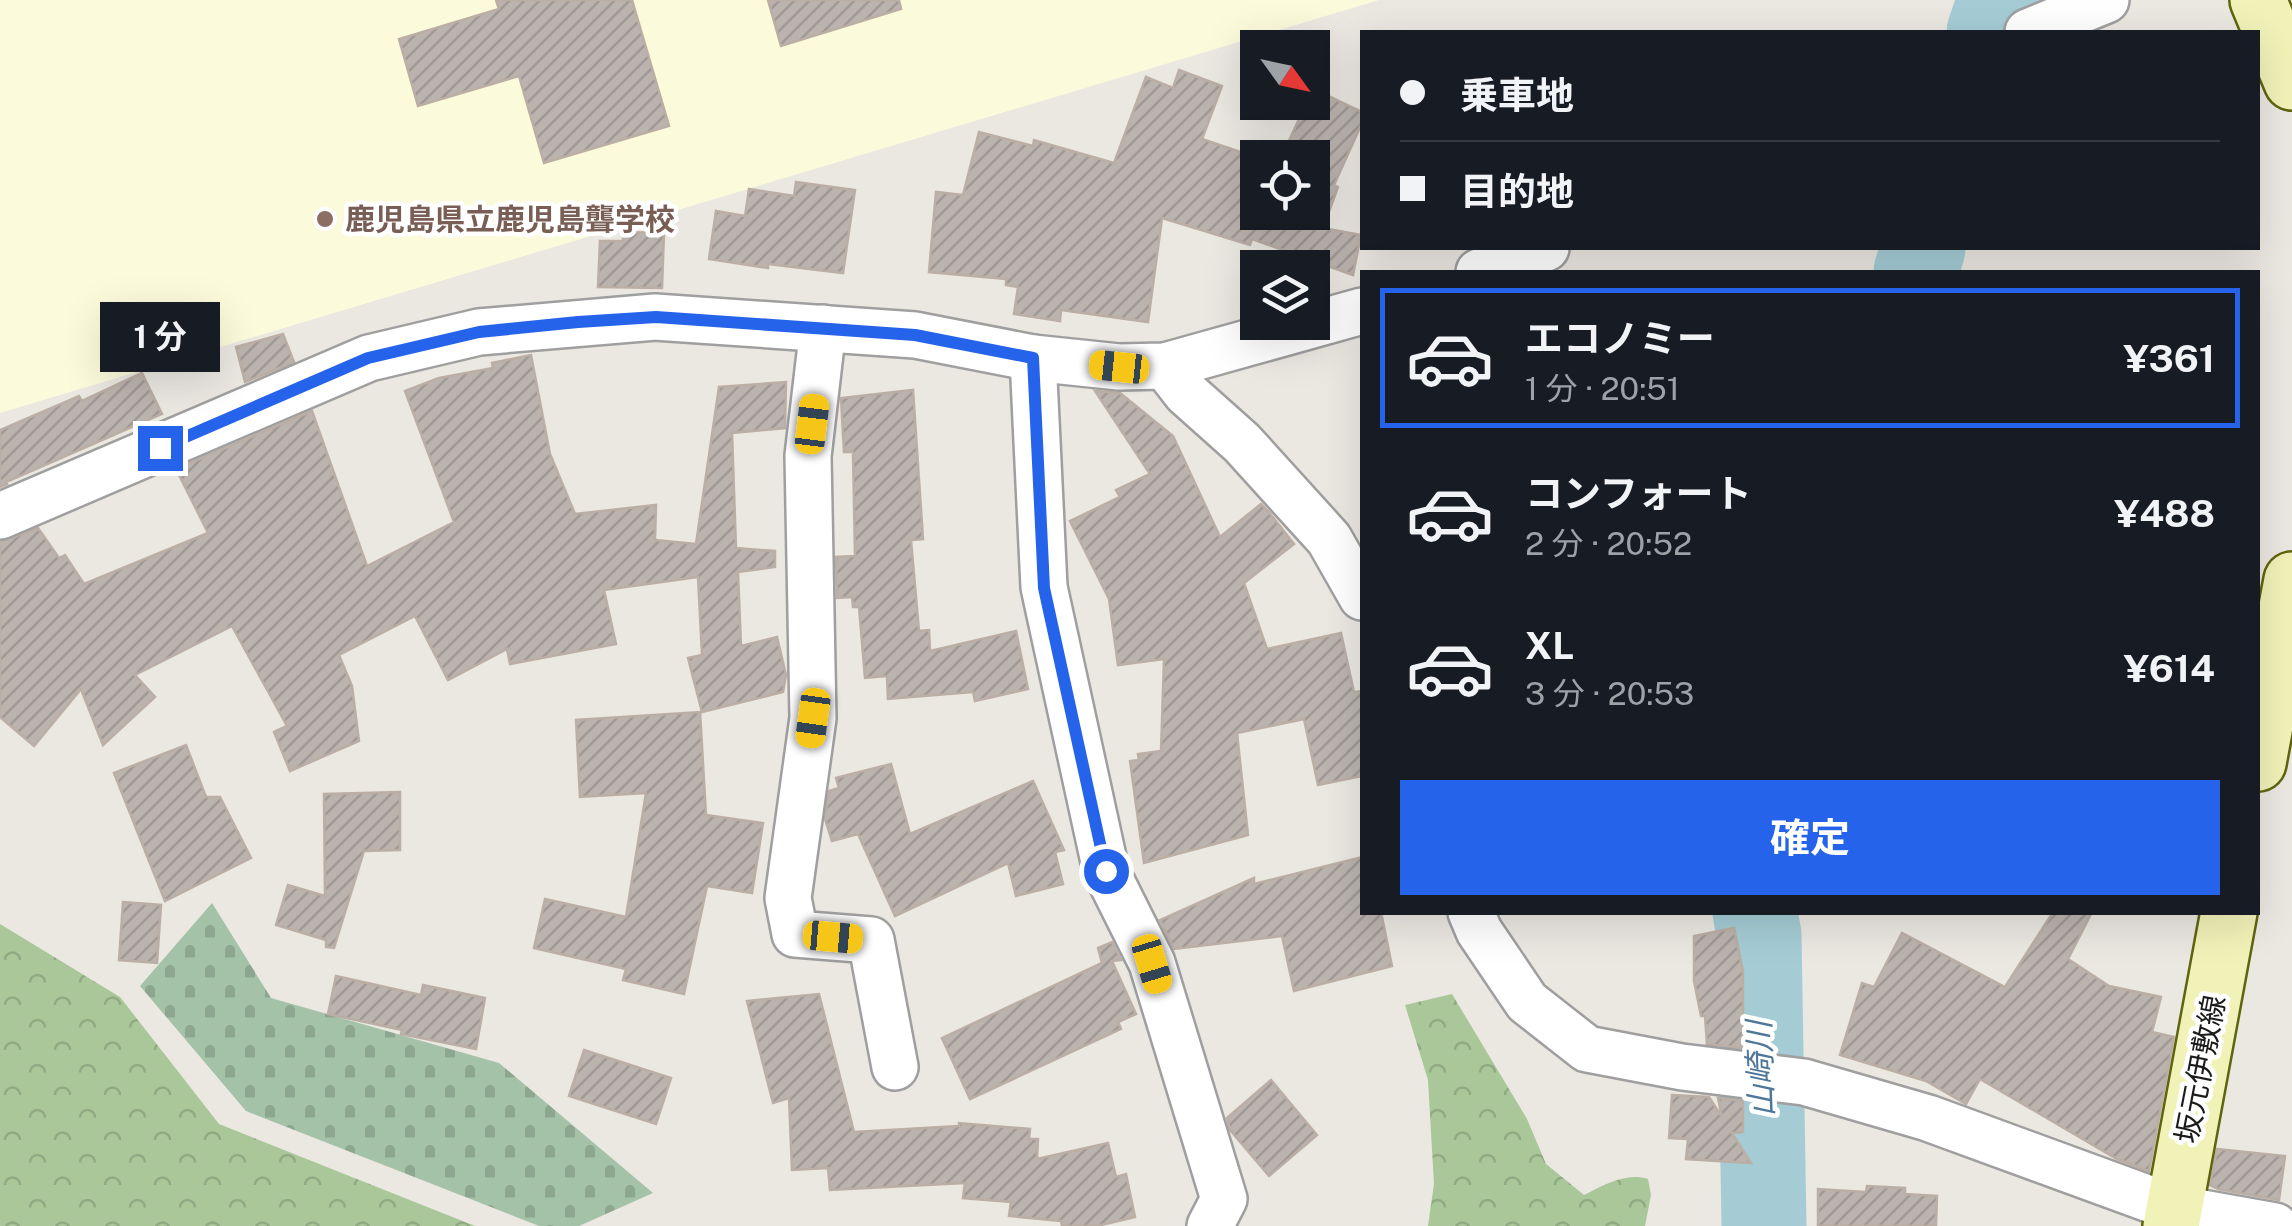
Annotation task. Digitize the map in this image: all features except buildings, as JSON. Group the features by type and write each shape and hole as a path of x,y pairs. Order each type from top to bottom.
{"main road":[{"path":"2258,0 2292,82"},
{"path":"2260,752 2292,580"},
{"name":"坂元伊敷線","path":"2172,1217 2228,915"}],"street":[{"path":"2037,28 2106,0"},
{"path":"1485,270 1540,250"},
{"path":"0,516 368,358 479,332 656,317 915,335 1033,358 1119,367 1165,366 1360,312"},
{"path":"823,328 808,456 813,718 788,898 795,934 871,940 895,1067"},
{"path":"1033,358 1044,588 1106,871 1152,964 1224,1199 1210,1226"},
{"path":"1165,366 1186,393 1242,443 1329,539 1360,593"},
{"path":"1471,915 1528,1002 1588,1049 1804,1082 1928,1118 2172,1217 2274,1226"}],"shaded area":[{"name":"鹿児島県立鹿児島聾学校","path":"0,0 1379,0 1279,30 1240,30 1240,42 0,413"}],"green space":[{"path":"212,903 271,998 499,1063 653,1193 579,1226 539,1226 246,1111 140,986"},
{"path":"0,924 120,997 219,1124 475,1226 0,1226"},
{"path":"1452,994 1527,1119 1546,1164 1584,1195 1623,1178 1648,1179 1651,1195 1645,1226 1428,1226 1434,1184 1428,1080 1405,1005"}],"waterway":[{"name":"山崎川","path":"1990,30 2000,0"},
{"name":"山崎川","path":"1917,270 1922,250"},
{"name":"山崎川","path":"1756,915 1764,1226"}],"place":[{"name":"鹿児島県立鹿児島聾学校","path":"325,219"}],"route":[{"path":"160,448 368,358 479,332 656,317 915,335 1033,358 1044,588 1106,871"}]}
